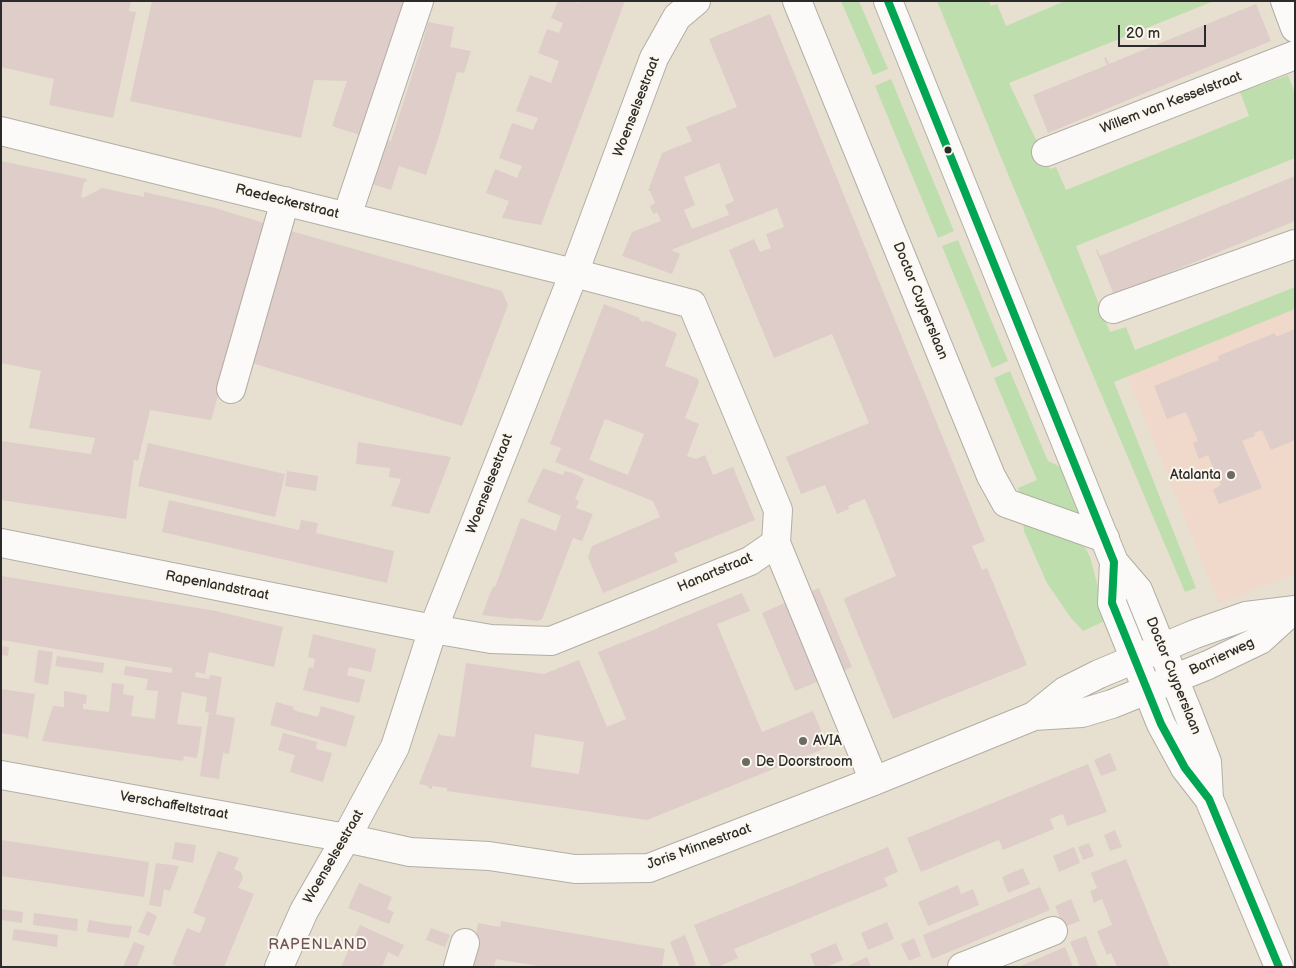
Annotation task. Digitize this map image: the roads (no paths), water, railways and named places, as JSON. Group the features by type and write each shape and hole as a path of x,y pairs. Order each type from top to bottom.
{"street":[{"path":"347,216 419,1"},
{"name":"Woenselsestraat","path":"279,967 304,911 395,747 433,629 574,272 654,58 678,17 696,1"},
{"name":"Doctor Cuyperslaan","path":"797,1 991,476 1006,503 1110,550"},
{"name":"Doctor Cuyperslaan","path":"888,1 1110,550 1138,590 1174,679 1207,762 1210,799"},
{"path":"1285,1 1295,28"},
{"name":"Willem van Kesselstraat","path":"1046,152 1295,55"},
{"name":"Raedeckerstraat","path":"1,131 574,272"},
{"path":"231,388 285,201"},
{"path":"1113,309 1295,244"},
{"path":"574,272 692,304 778,510 776,543 874,781"},
{"name":"Rapenlandstraat","path":"1,543 433,629"},
{"name":"Hanartstraat","path":"433,629 491,639 551,641 750,561 776,543"},
{"name":"Doctor Cuyperslaan","path":"1110,550 1112,604 1165,734 1185,768 1210,799 1279,967"},
{"name":"Barrierweg","path":"1135,659 1246,616 1293,611"},
{"name":"Barrierweg","path":"1148,689 1208,665 1260,640 1293,611"},
{"name":"Joris Minnestraat","path":"346,838 410,852 489,856 575,869 649,868 874,781 1034,716 1065,691 1135,659"},
{"name":"Joris Minnestraat","path":"1034,716 1082,713 1112,704 1148,689"},
{"name":"Verschaffeltstraat","path":"1,774 346,838"},
{"path":"962,967 1053,931"}],"place":[{"name":"Atalanta","path":"1231,475"},
{"name":"AVIA","path":"803,741"},
{"name":"De Doorstroom","path":"746,762"}],"district":[{"name":"RAPENLAND","path":"318,945"}]}
